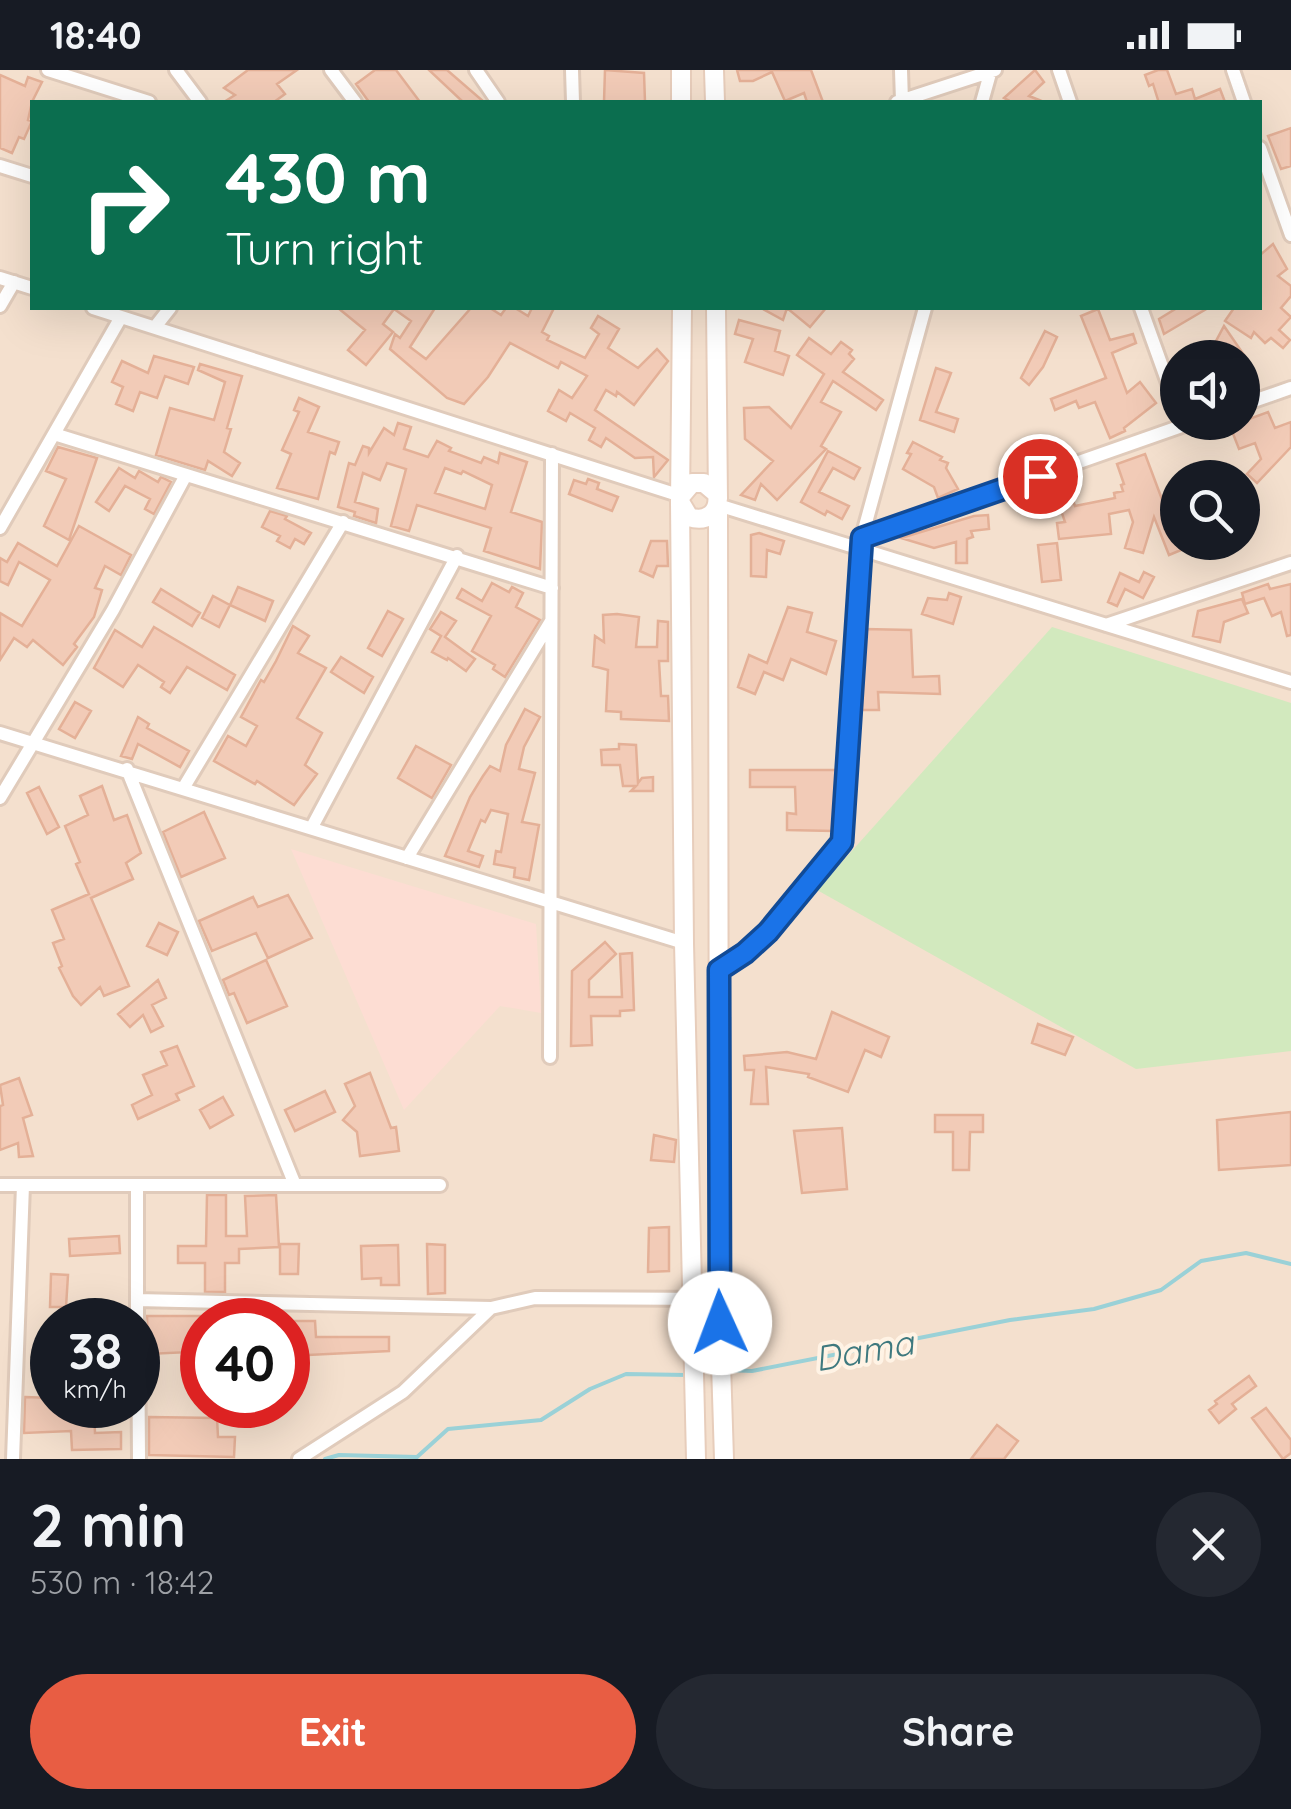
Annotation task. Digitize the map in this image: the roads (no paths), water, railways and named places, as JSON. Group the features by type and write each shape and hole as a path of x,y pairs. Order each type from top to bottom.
{"street":[{"path":"48,70 143,100"},
{"path":"176,70 198,100"},
{"path":"332,70 354,100"},
{"path":"476,70 497,100"},
{"path":"572,70 573,100"},
{"path":"681,70 681,100"},
{"path":"714,70 714,100"},
{"path":"899,100 901,70"},
{"path":"905,100 992,70"},
{"path":"983,100 992,70"},
{"path":"1059,70 1069,100"},
{"path":"1232,70 1243,100"},
{"path":"1262,154 1291,235"},
{"path":"0,166 30,175"},
{"path":"0,278 30,287"},
{"path":"0,306 14,282"},
{"path":"99,310 681,499"},
{"path":"155,327 168,310"},
{"path":"682,310 684,942 696,1459"},
{"path":"716,310 718,1299 724,1459"},
{"path":"719,970 768,932 842,842 860,543 924,310"},
{"path":"1142,310 1160,361"},
{"path":"0,528 121,317"},
{"path":"1260,399 1291,388"},
{"path":"860,543 1160,433"},
{"path":"54,434 552,588"},
{"path":"550,1057 552,454"},
{"path":"0,798 113,610 186,475"},
{"path":"681,499 692,483 704,482 714,489 718,502"},
{"path":"681,499 685,513 694,519 706,518 718,502"},
{"path":"718,502 860,543 1291,682"},
{"path":"184,787 343,522"},
{"path":"312,827 457,556"},
{"path":"1106,625 1291,563"},
{"path":"407,858 552,621"},
{"path":"0,733 684,942"},
{"path":"127,770 295,1185"},
{"path":"0,1185 440,1186"},
{"path":"13,1459 23,1185"},
{"path":"137,1185 137,1298"},
{"path":"160,1301 491,1308 535,1298 718,1299"},
{"path":"299,1459 403,1392 491,1308"},
{"path":"139,1428 139,1459"}],"waterway":[{"name":"Dama","path":"726,1370 752,1371 1010,1320 1094,1309 1161,1290 1201,1261 1246,1253 1291,1264"},
{"name":"Dama","path":"325,1459 339,1455 417,1457 448,1429 541,1420 590,1389 626,1374 687,1375"}]}
